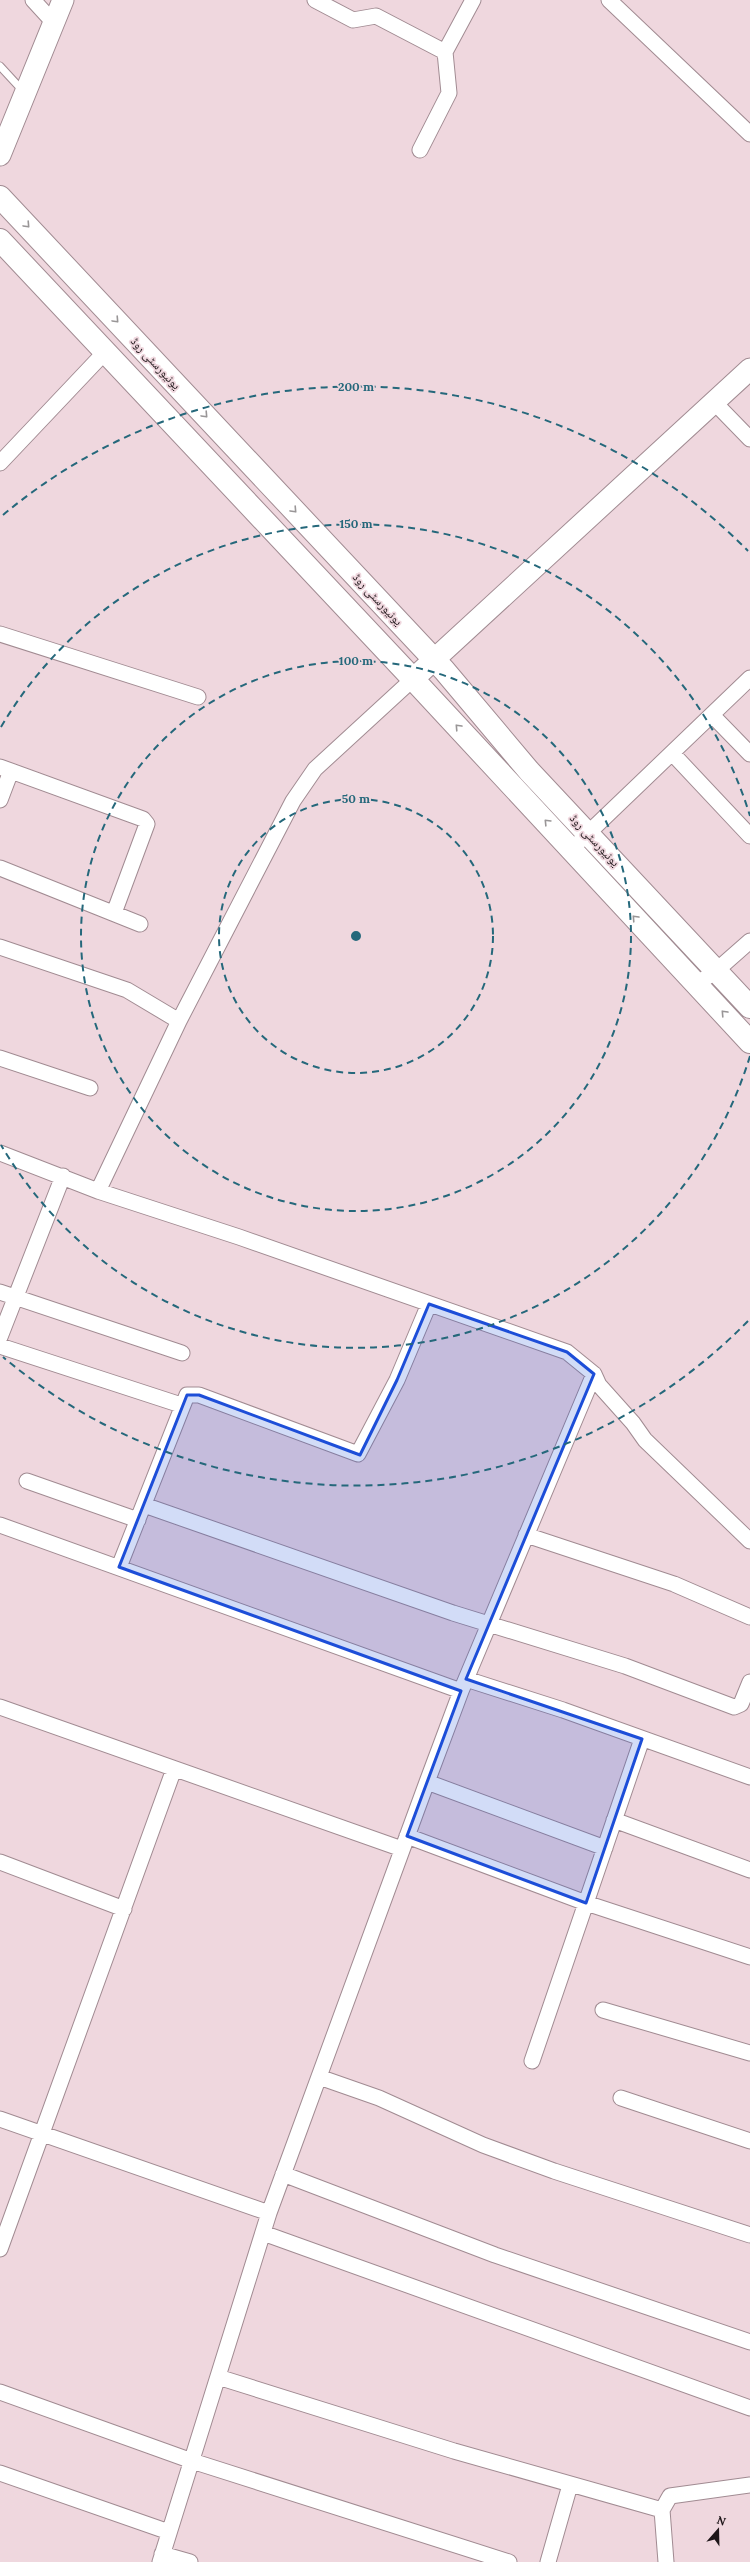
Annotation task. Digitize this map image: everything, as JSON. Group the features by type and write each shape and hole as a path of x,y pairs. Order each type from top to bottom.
{"highway":[{"name":"یونیورسٹی روڈ","path":"0,197 436,661 529,770 750,1007"},
{"name":"یونیورسٹی روڈ","path":"0,240 572,848 750,1042"}],"street":[{"path":"33,0 54,23"},
{"path":"0,155 63,0"},
{"path":"315,0 353,20 376,16 445,52"},
{"path":"420,150 449,93 445,52 473,0"},
{"path":"609,0 750,134"},
{"path":"0,463 106,351"},
{"path":"98,1191 179,1021 293,801 315,769 413,679 436,661 750,369"},
{"path":"714,402 750,439"},
{"path":"0,634 198,696"},
{"path":"572,848 749,680"},
{"path":"712,714 750,754"},
{"path":"672,753 750,836"},
{"path":"0,800 6,769 143,818 147,824 114,913"},
{"path":"0,868 140,924"},
{"path":"697,984 750,941"},
{"path":"0,947 127,990 179,1021"},
{"path":"0,1058 90,1088"},
{"path":"0,1153 63,1176 98,1191 566,1352 594,1374 599,1385 633,1423 645,1440 750,1541"},
{"path":"0,1337 63,1176"},
{"path":"0,1292 182,1353"},
{"path":"119,1567 186,1395 199,1395 358,1454 397,1380 429,1304"},
{"path":"0,1346 181,1406"},
{"path":"190,2562 161,2558 269,2213 404,1843 464,1685 594,1374"},
{"path":"27,1481 138,1520"},
{"path":"144,1505 490,1624 625,1666 734,1707 741,1704 750,1682"},
{"path":"0,1525 464,1685 642,1739 750,1778"},
{"path":"526,1534 674,1584 750,1617"},
{"path":"0,1708 174,1769 750,1957"},
{"path":"532,2061 642,1739"},
{"path":"0,2249 3,2233 42,2133 174,1769"},
{"path":"427,1782 605,1848"},
{"path":"614,1820 750,1870"},
{"path":"0,1862 124,1908"},
{"path":"602,2010 750,2053"},
{"path":"319,2077 379,2098 443,2129 511,2156 750,2235"},
{"path":"621,2098 750,2141"},
{"path":"0,2118 269,2213"},
{"path":"283,2174 495,2255 750,2342"},
{"path":"263,2233 750,2408"},
{"path":"218,2377 570,2485 662,2510"},
{"path":"0,2392 192,2461 509,2562"},
{"path":"0,2473 169,2532"},
{"path":"548,2562 570,2485"},
{"path":"666,2562 662,2510 670,2496 750,2485"}],"lane":[{"path":"0,66 25,93"}],"highlighted area":[{"path":"429,1304 567,1352 594,1374 466,1679 642,1739 586,1903 407,1836 461,1691 119,1567 187,1395 199,1395 360,1455 397,1380"}]}
